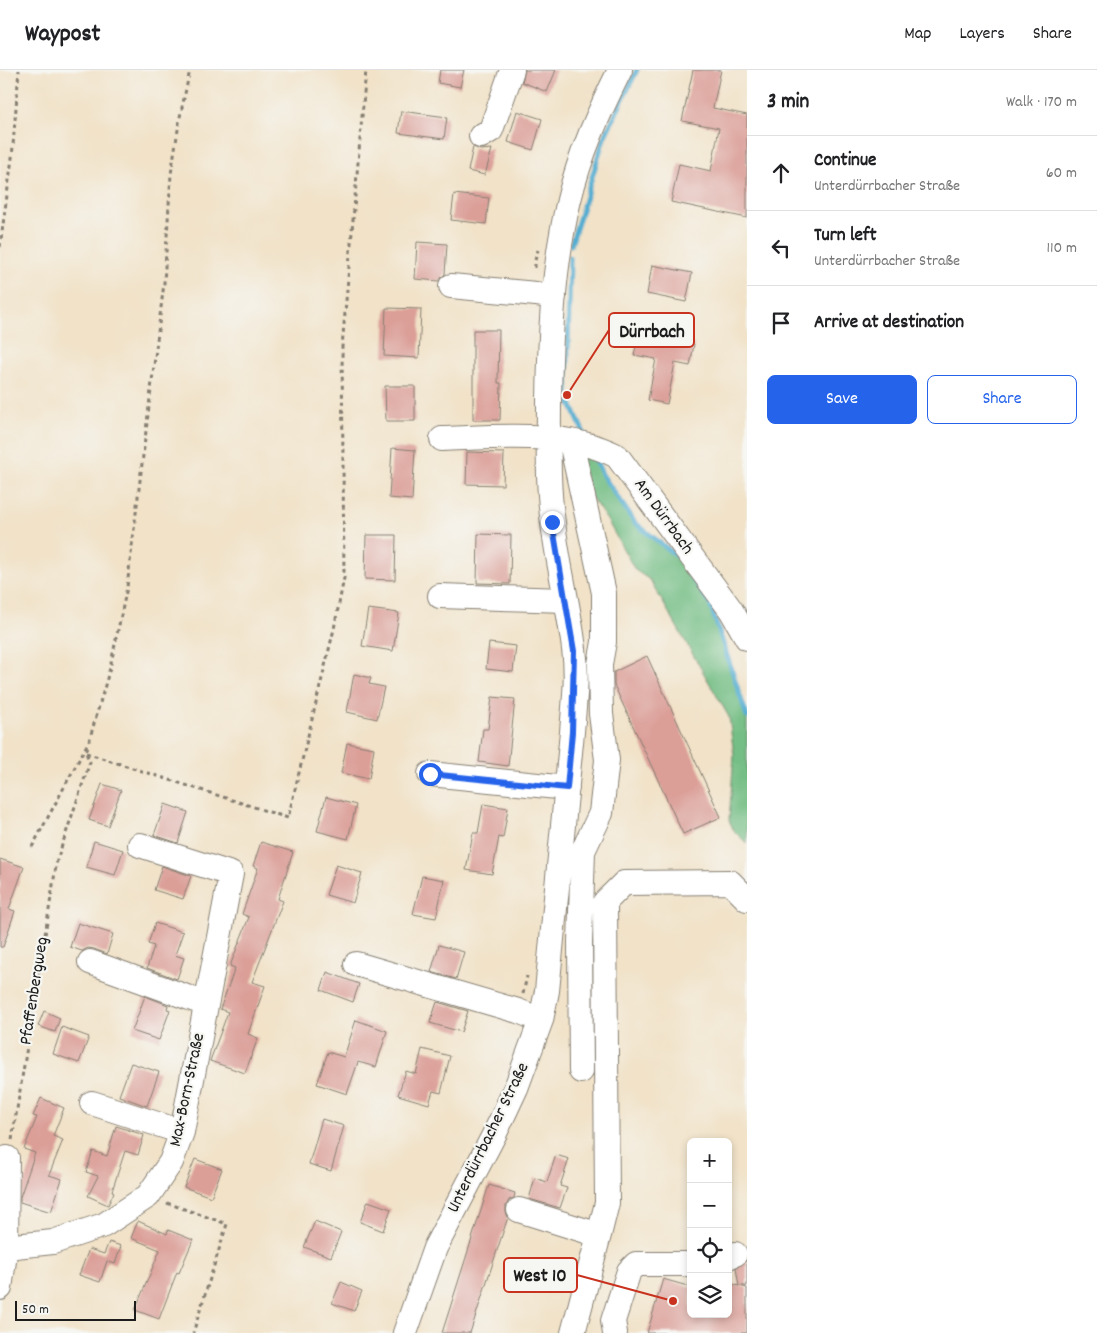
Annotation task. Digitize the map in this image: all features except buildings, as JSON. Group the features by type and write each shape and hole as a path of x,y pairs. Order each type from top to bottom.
{"street":[{"path":"481,136 491,130 512,70"},
{"name":"Unterdürrbacher Straße","path":"405,1333 435,1248 495,1133 516,1088 541,1020 547,991 572,732 575,661 552,522 548,472 576,443 554,297 560,242 580,160 599,110 620,70"},
{"path":"451,286 554,297"},
{"path":"442,439 529,436 576,443 604,593 604,642 600,664 601,714 607,760 601,813 582,851 580,942 581,1071"},
{"name":"Am Dürrbach","path":"576,443 617,456 731,610 747,638"},
{"path":"440,596 566,600"},
{"path":"430,774 567,788"},
{"name":"Max-Born-Straße","path":"6,1246 53,1242 104,1225 148,1196 171,1162 182,1132 231,874 140,845"},
{"path":"573,1333 607,1203 605,902 624,883 730,882 747,899"},
{"path":"547,991 558,992 564,985 580,942"},
{"path":"90,962 206,1004"},
{"path":"356,964 518,1011 541,1020"},
{"path":"92,1103 182,1132"},
{"path":"0,1288 6,1246 7,1158"},
{"path":"519,1210 600,1235"},
{"path":"615,1333 613,1321 629,1271 636,1264 687,1264"}],"path":[{"path":"0,247 12,158 19,70"},
{"path":"32,847 89,741 110,668 127,587 164,283 171,174 190,70"},
{"path":"86,753 288,818 334,629 344,578 342,347 366,70"},
{"name":"Pfaffenbergweg","path":"7,1158 12,1140 57,860 90,762 86,753 89,741"},
{"path":"518,1011 528,974"},
{"path":"148,1196 226,1224 193,1333"}],"green space":[{"path":"593,454 603,476 635,523 680,558 710,604 747,717 747,843 734,831 729,820 734,755 729,717 650,580 635,570 607,520 591,497 580,459"}],"waterway":[{"path":"571,245 604,138 637,70"},
{"path":"570,258 567,395 586,438"},
{"path":"593,455 603,476 635,523 679,558"},
{"path":"689,573 710,604 747,717"}],"place":[{"name":"Dürrbach","path":"567,395"},
{"name":"West 10","path":"673,1301"}],"route":[{"path":"430,774 567,788 575,691 574,651 552,522"}]}
